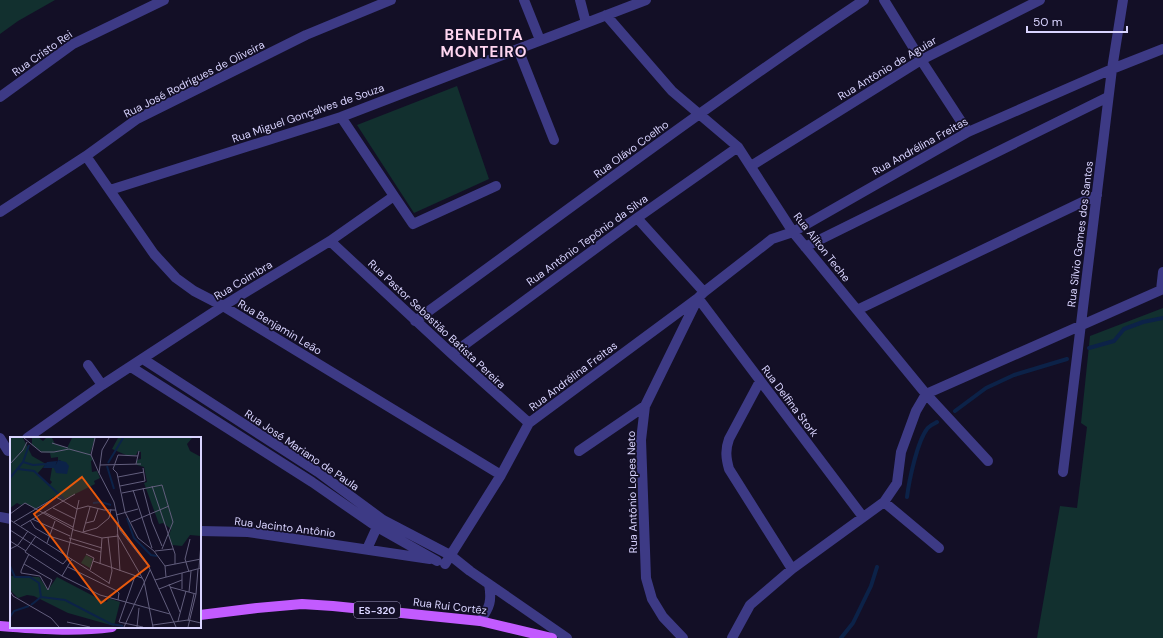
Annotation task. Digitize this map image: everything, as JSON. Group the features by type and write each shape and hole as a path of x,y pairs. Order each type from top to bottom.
{"main road":[{"name":"Rua Rui Cortêz","path":"201,616 257,608 302,604 480,621 552,638"},
{"path":"0,626 10,627"},
{"path":"20,628 40,630 103,628"}],"street":[{"name":"Rua Cristo Rei","path":"0,97 73,44 164,0"},
{"name":"Rua José Rodrigues de Oliveira","path":"0,212 86,156 137,119 306,35 391,0"},
{"path":"524,0 540,40"},
{"path":"580,0 586,23"},
{"name":"Rua Miguel Gonçalves de Souza","path":"110,190 341,117 646,0"},
{"name":"Rua Olávo Coelho","path":"415,321 700,114 817,31 864,0"},
{"path":"884,0 968,132"},
{"name":"Rua Antônio de Aguiar","path":"751,166 921,60 1040,0"},
{"name":"Rua Sílvio Gomes dos Santos","path":"1063,472 1108,97 1123,0"},
{"name":"Rua Ailton Teche","path":"606,15 672,91 738,147 793,232 926,394 988,461"},
{"path":"518,49 554,140"},
{"name":"Rua Andrélina Freitas","path":"444,560 501,475 529,423 701,295 772,239 793,232 968,132 1112,69 1163,50"},
{"path":"805,247 1108,97"},
{"path":"341,117 413,224 496,186"},
{"name":"Rua Antônio Tepônio da Silva","path":"452,354 637,218 738,147"},
{"name":"Rua Benjamin Leão","path":"86,156 154,254 176,278 194,291 223,306 501,475"},
{"path":"857,310 1096,195"},
{"name":"Rua Coimbra","path":"27,437 102,385 131,368 223,306 330,241 394,196"},
{"path":"637,218 701,295"},
{"name":"Rua Pastor Sebastião Batista Pereira","path":"330,241 415,321 529,423"},
{"path":"732,638 750,605 792,569 884,502 897,483 901,452 916,411 926,394 1161,290 1163,272"},
{"name":"Rua Delfina Stork","path":"701,295 760,380 863,517"},
{"name":"Rua Antônio Lopes Neto","path":"683,638 663,618 652,599 646,578 641,440 645,406 701,295"},
{"name":"Rua José Mariano de Paula","path":"143,359 318,472 380,524"},
{"path":"88,365 102,385"},
{"name":"Rua José Mariano de Paula","path":"131,368 380,524 444,560"},
{"path":"760,380 728,439 726,459 729,469 792,569"},
{"path":"208,416 215,406"},
{"path":"579,451 645,406"},
{"path":"246,440 252,430"},
{"path":"0,438 6,452"},
{"path":"283,464 290,454"},
{"path":"312,482 318,472"},
{"path":"884,502 939,548"},
{"path":"0,517 10,518"},
{"path":"367,549 380,524"},
{"name":"Rua Jacinto Antônio","path":"201,532 248,532 444,560 470,571 567,638"},
{"path":"480,621 488,610 491,597 489,584"}],"green space":[{"path":"0,0 55,0 18,21 0,34"},
{"path":"457,86 489,179 414,213 357,125"},
{"path":"1163,308 1163,638 1037,638 1060,506 1077,508 1087,427 1081,423 1090,336"}],"waterway":[{"path":"1089,348 1114,341 1124,329 1143,322 1163,318"},
{"path":"955,411 986,388 1014,375 1067,359"},
{"path":"907,497 917,452 923,435 930,426 937,422"},
{"path":"841,638 853,623 871,586 877,567"}],"district":[{"name":"BENEDITA MONTEIRO","path":"484,44"}]}
